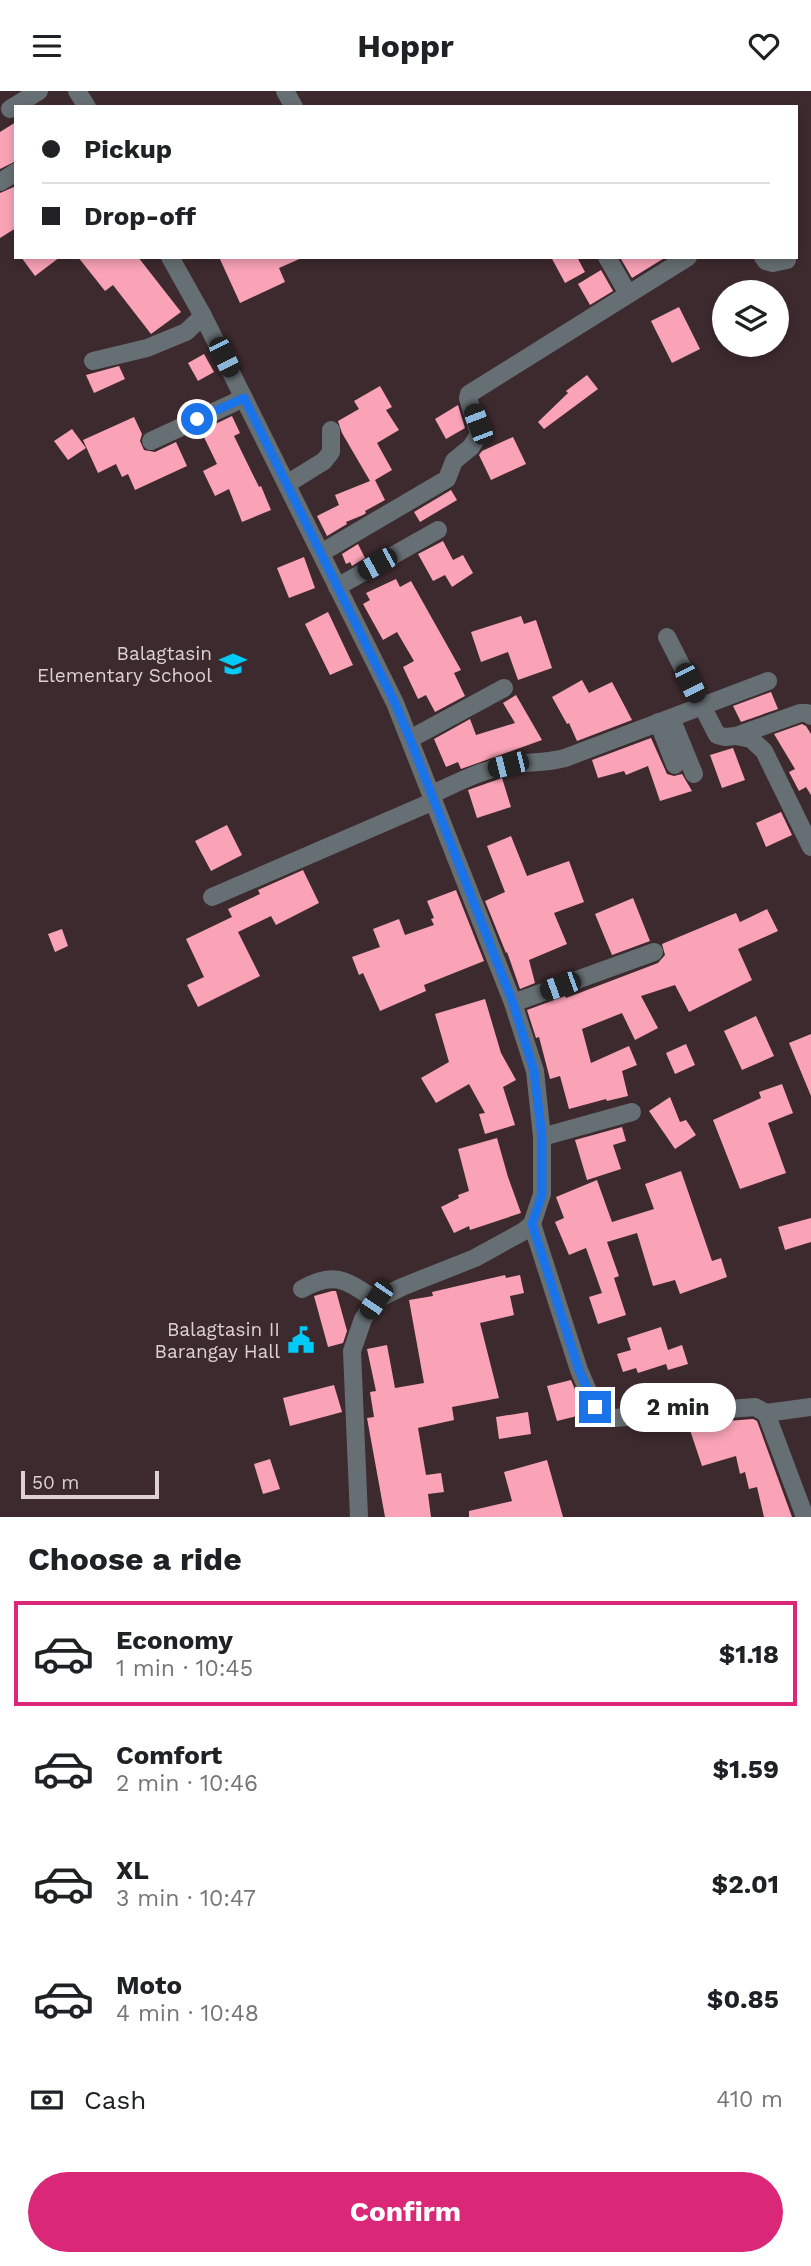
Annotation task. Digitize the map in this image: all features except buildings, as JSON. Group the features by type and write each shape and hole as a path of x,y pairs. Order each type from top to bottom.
{"street":[{"path":"16,105 39,91"},
{"path":"10,109 14,107"},
{"path":"171,259 203,316 395,703 513,1003 534,1071 542,1137 542,1194 532,1224 579,1370 595,1407 602,1415 614,1418 755,1408 766,1413 811,1407"},
{"path":"608,259 628,294"},
{"path":"321,553 446,479 454,461 471,447 479,434 469,394 685,259"},
{"path":"764,259 773,263 787,260"},
{"path":"93,361 147,348 187,332 203,316"},
{"path":"151,441 244,398"},
{"path":"287,484 324,461 331,452 331,430"},
{"path":"337,587 438,530"},
{"path":"667,637 717,734 725,737 736,736 800,713 811,716"},
{"path":"212,897 433,798 490,769 508,765 545,764 565,758 768,681"},
{"path":"410,739 504,688"},
{"path":"665,720 675,765"},
{"path":"665,720 694,774"},
{"path":"736,736 751,739 764,751 811,847"},
{"path":"513,1003 654,952"},
{"path":"542,1137 632,1112"},
{"path":"359,1517 352,1351 363,1319 376,1300 475,1258 532,1224"},
{"path":"302,1289 318,1280 333,1277 350,1283 376,1300"},
{"path":"766,1413 805,1517"}],"place":[{"name":"Balagtasin Elementary School","path":"233,664"},
{"name":"Balagtasin II Barangay Hall","path":"301,1340"}],"route":[{"path":"197,419 244,398 395,703 410,739 513,1003 534,1071 542,1137 542,1194 532,1224 579,1370 595,1407"}]}
